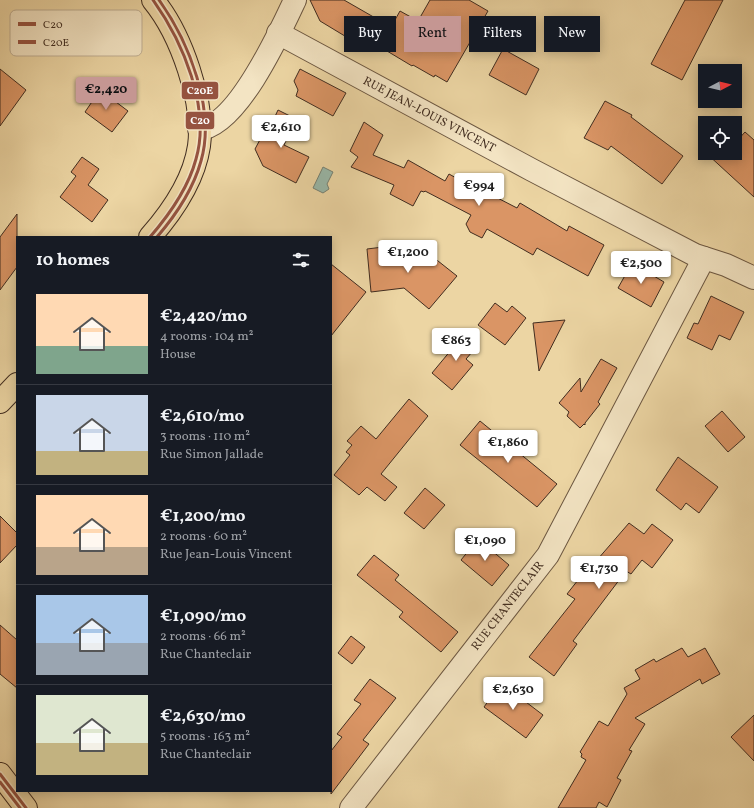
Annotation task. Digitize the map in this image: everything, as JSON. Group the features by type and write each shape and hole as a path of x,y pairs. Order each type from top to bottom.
{"main road":[{"path":"151,236 162,223 186,185 198,148 199,129 195,89 187,63 175,34 153,0"},
{"path":"0,402 16,385"},
{"path":"0,776 26,808"}],"street":[{"path":"199,129 207,129 236,105 256,75 295,0"},
{"name":"RUE JEAN-LOUIS VINCENT","path":"278,34 532,170 695,255 726,265 754,278"},
{"name":"RUE CHANTECLAIR","path":"351,808 548,555 704,258"}],"shaded area":[{"path":"323,167 333,172 327,184 329,189 323,193 313,188"}],"building":[{"path":"310,0 344,0 372,16 344,16 344,36 320,21"},
{"path":"430,0 469,0 488,11 485,16 469,16 469,44 447,82 435,75 434,77 413,65 412,66 389,52 396,52 396,18 400,11 409,16 404,16 404,52 461,52 461,16 421,16"},
{"path":"685,0 723,0 682,80 651,64"},
{"path":"501,52 508,52 539,69 526,95 489,75"},
{"path":"0,69 26,90 0,126"},
{"path":"300,69 346,93 333,116 296,96 298,90 294,81"},
{"path":"100,90 128,111 112,132 85,112"},
{"path":"605,101 632,115 631,117 683,156 662,184 611,146 608,150 584,138"},
{"path":"278,110 296,119 284,145 309,157 296,183 263,166 255,149 263,134 266,136"},
{"path":"364,122 383,135 373,155 404,168 408,160 445,181 449,174 483,193 484,191 517,208 520,203 567,231 569,226 604,245 588,276 537,248 533,255 487,229 482,238 470,232 466,224 471,215 425,191 421,191 413,206 390,194 394,185 351,167 358,157 350,151"},
{"path":"745,132 754,140 754,197 714,160 742,160 742,135"},
{"path":"82,157 99,169 88,185 108,200 92,222 60,197 76,176 71,172"},
{"path":"17,214 16,268 0,290 0,237"},
{"path":"399,245 414,259 433,257 457,276 429,309 404,288 371,292 367,249"},
{"path":"632,263 664,282 651,307 618,288"},
{"path":"332,265 366,292 332,335"},
{"path":"711,296 744,312 730,340 719,335 712,350 687,338 694,323 698,324"},
{"path":"495,303 507,312 512,306 526,318 505,345 478,325"},
{"path":"565,320 539,371 533,323"},
{"path":"466,332 479,344 466,359 473,365 452,390 432,373"},
{"path":"601,359 617,368 598,402 600,404 585,425 584,424 580,428 567,416 569,412 559,403 580,378 581,392"},
{"path":"409,399 428,416 381,474 397,487 385,501 367,487 359,495 334,475 350,455 346,452 352,445 347,441 361,426 376,439"},
{"path":"722,411 745,437 728,452 705,426"},
{"path":"480,421 557,484 537,507 460,445"},
{"path":"678,457 718,487 699,513 686,503 681,510 656,490"},
{"path":"425,488 445,505 424,529 404,513"},
{"path":"0,516 16,532 16,546 0,563"},
{"path":"629,523 644,534 652,524 673,540 652,568 642,560 631,574 626,571 573,641 577,644 554,676 529,657 575,599 567,594 589,566 591,567"},
{"path":"478,539 509,565 492,586 461,560"},
{"path":"374,555 399,575 395,580 458,632 441,652 399,617 403,612 357,575"},
{"path":"0,625 16,639 16,687 0,674"},
{"path":"351,636 365,647 352,664 338,653"},
{"path":"682,648 688,657 705,648 720,674 702,684 700,679 635,718 645,724 629,750 632,751 617,778 621,780 607,807 599,802 596,808 558,808 586,760 581,757 582,754 580,752 599,721 608,726 627,694 624,688 640,679 635,670 654,659 656,662"},
{"path":"370,679 396,698 363,740 369,744 331,794 332,750 342,737 337,734 361,704 354,700"},
{"path":"501,683 543,715 526,738 484,707"},
{"path":"754,715 754,761 731,737"}],"transit line":[{"name":"C20","path":"151,236 178,201 193,170 200,139 200,119 197,97 184,55 164,17 153,0"},
{"name":"C20E","path":"158,236 171,220 189,192 198,172 205,141 205,120 197,77 180,36 159,0"},
{"name":"C20","path":"0,774 26,808"},
{"name":"C20E","path":"0,782 20,808"}]}
